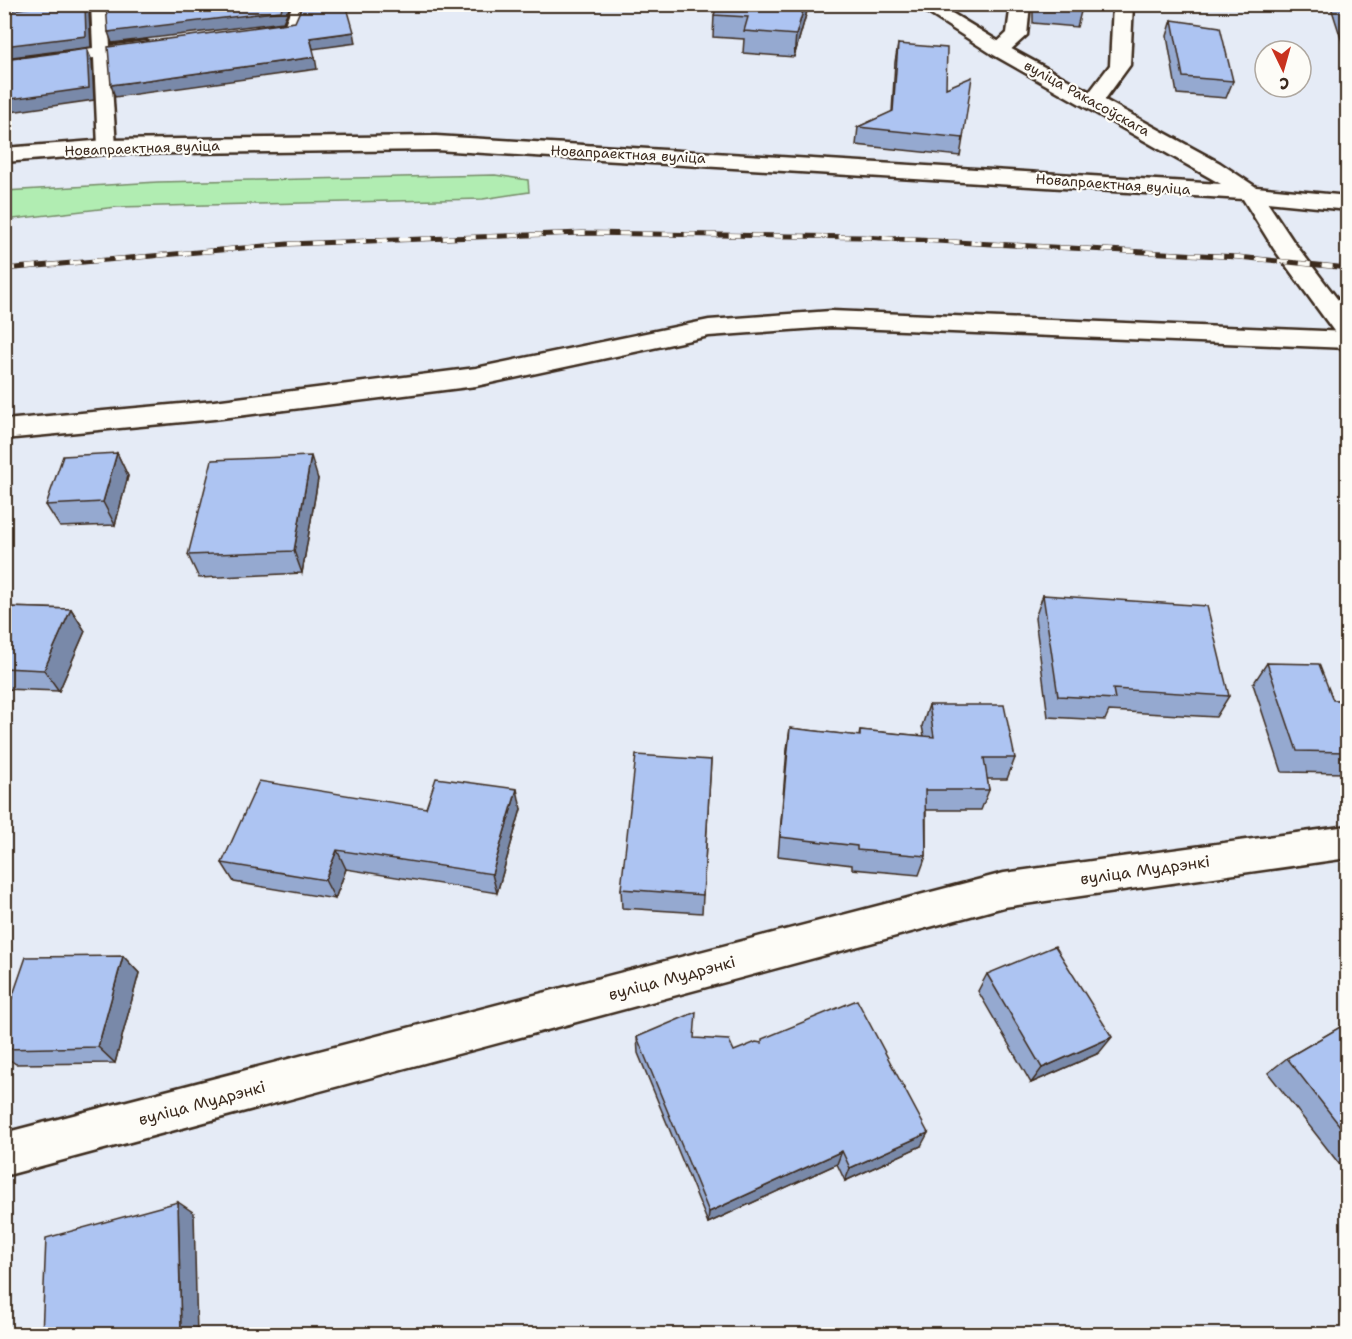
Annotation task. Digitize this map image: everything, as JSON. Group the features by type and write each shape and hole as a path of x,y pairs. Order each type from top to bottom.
{"street":[{"name":"вуліца Ракасоўскага","path":"923,4 999,50 1212,168 1250,193"},
{"path":"999,50 1017,35 1021,4"},
{"path":"1093,102 1119,65 1123,4"},
{"name":"Новапраектная вуліца","path":"4,155 107,147 436,143 1250,193 1347,203"},
{"path":"1250,193 1283,244 1347,332"},
{"path":"4,430 214,411 476,377 709,328 831,319 1347,340"},
{"name":"вуліца Мудрэнкі","path":"4,1155 1004,890 1347,842"}],"lane":[{"path":"99,4 107,147"},
{"path":"243,34 291,28 301,4"},
{"path":"4,66 160,45"}],"green space":[{"path":"495,175 528,180 529,192 483,199 117,207 5,220 5,191 158,182"}],"building":[{"path":"55,4 85,4 86,36 4,46 4,11"},
{"path":"106,4 283,4 281,11 108,32"},
{"path":"303,4 346,4 354,32 310,38 315,57 111,85 108,47 295,22"},
{"path":"718,4 805,4 796,35 744,31 748,17 714,15"},
{"path":"1053,4 1083,4 1082,7"},
{"path":"1172,20 1220,27 1233,81 1183,77"},
{"path":"898,44 947,48 946,88 972,77 963,138 858,127 893,111"},
{"path":"87,49 89,88 4,100 4,60"},
{"path":"117,453 103,502 46,505 63,456"},
{"path":"311,456 294,551 188,555 212,460"},
{"path":"1043,595 1207,606 1229,696 1113,689 1115,699 1058,696"},
{"path":"4,607 71,609 44,670 4,668"},
{"path":"1267,663 1319,664 1333,700 1347,700 1347,752 1297,751"},
{"path":"929,705 1004,705 1015,758 984,758 989,790 925,790 926,856 857,850 857,846 780,837 790,728 860,736 860,730 934,737"},
{"path":"636,755 711,760 703,895 621,889"},
{"path":"436,778 517,789 492,874 337,850 325,880 222,863 259,781 426,808"},
{"path":"1055,946 1112,1037 1042,1068 987,974"},
{"path":"123,956 98,1047 4,1049 4,1021 26,957"},
{"path":"857,1000 928,1133 850,1168 842,1151 709,1212 637,1037 696,1012 694,1038 729,1040 734,1051 756,1042 762,1043 762,1039"},
{"path":"1347,1023 1347,1135 1287,1058"},
{"path":"178,1202 181,1335 42,1335 46,1238"}],"railway":[{"path":"4,269 288,244 582,233 862,237 1238,257 1348,268"}]}
